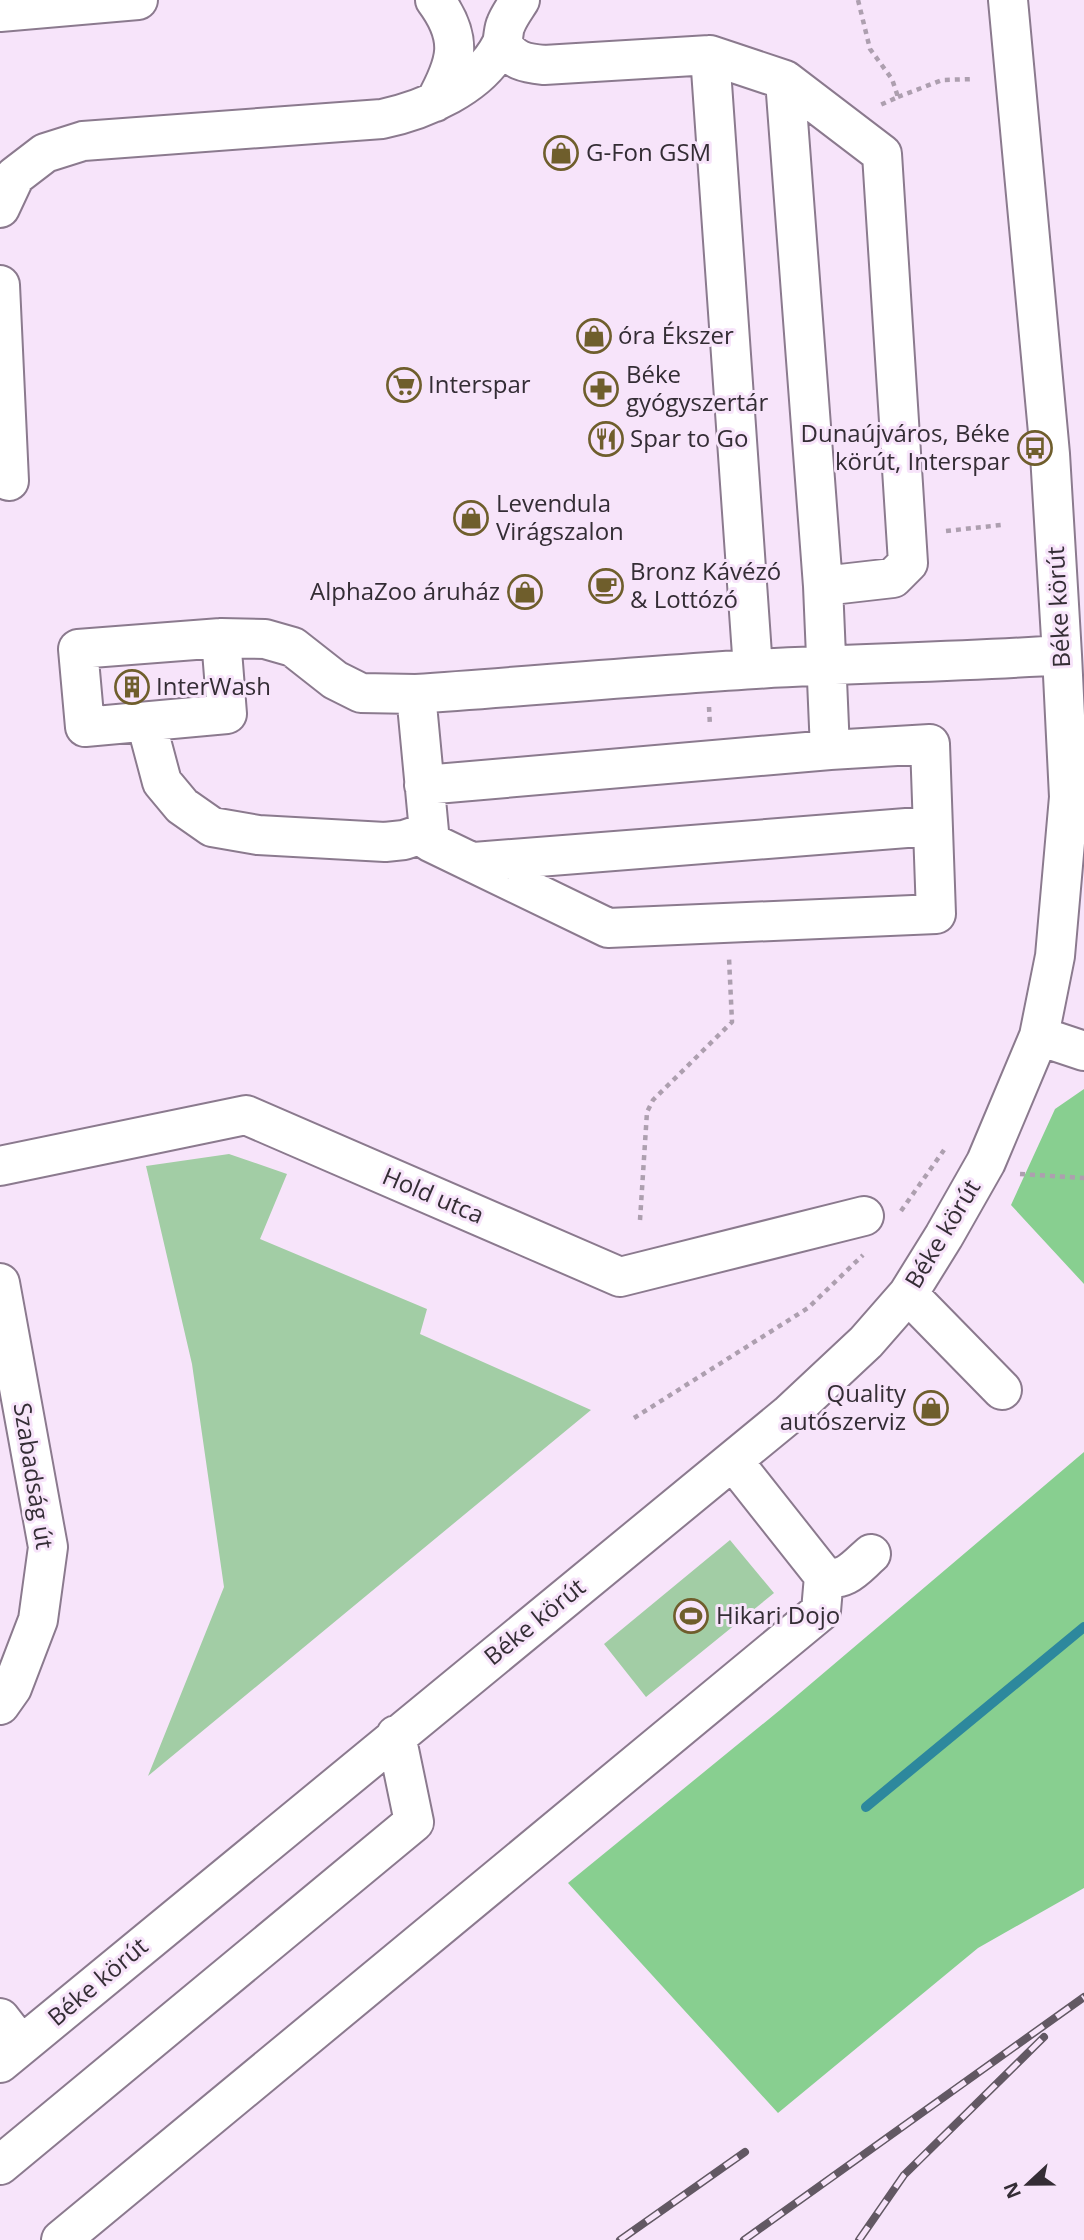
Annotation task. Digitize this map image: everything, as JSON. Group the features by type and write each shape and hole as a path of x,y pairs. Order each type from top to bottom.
{"street":[{"path":"0,12 40,4 138,0"},
{"path":"435,0 453,32 456,53 450,75 435,102"},
{"path":"0,208 15,176 45,153 83,141 382,118 412,112 435,102 471,79 502,44 505,25 520,0"},
{"name":"Béke körút","path":"7,2042 396,1735 733,1461 866,1342 908,1294 986,1162 1039,1036 1055,956 1069,797 1049,454 1008,0"},
{"path":"502,44 510,56 520,63 544,65 710,55 785,80 882,154 908,563 893,578 823,586"},
{"path":"710,55 753,669"},
{"path":"785,80 823,586 830,750"},
{"path":"0,285 9,481"},
{"path":"221,638 227,714 85,727 78,649 221,638 265,639 293,647 335,680 360,693 416,694 753,669 1062,655"},
{"path":"416,694 428,832 430,842 608,928 936,914 930,744 424,785"},
{"path":"146,722 162,782 181,806 212,827 323,840 385,842 404,841 428,832"},
{"path":"473,863 932,826"},
{"path":"1039,1036 1084,1051"},
{"name":"Hold utca","path":"0,1166 246,1115 620,1277 881,1215"},
{"name":"Szabadság út","path":"0,1283 48,1547 38,1620 12,1688 0,1704"},
{"path":"908,1294 1002,1390"},
{"path":"733,1461 824,1576 835,1579 847,1576 871,1554"},
{"path":"61,2240 805,1626 821,1611 824,1576"},
{"path":"0,2165 414,1822 396,1735"}],"path":[{"path":"858,0 870,49 892,79 898,97"},
{"path":"866,111 942,80 974,79"},
{"path":"946,531 1001,525"},
{"path":"640,1220 648,1112 653,1100 732,1022 727,923"},
{"path":"881,1215 944,1150"},
{"path":"1019,1174 1084,1178"},
{"path":"634,1418 808,1308 864,1254"}],"green space":[{"path":"1084,1089 1084,1284 1011,1205 1055,1109"},
{"path":"229,1154 287,1174 260,1239 427,1309 420,1334 591,1410 148,1776 224,1587 192,1364 146,1166"},
{"path":"1084,1452 1084,1888 978,1948 778,2113 568,1883 780,1710"},
{"name":"Hikari Dojo","path":"730,1540 774,1593 646,1697 604,1644"}],"waterway":[{"path":"866,1807 1084,1627"}],"railway":[{"path":"744,2240 1084,1997"},
{"path":"859,2240 904,2175 1044,2037"},
{"path":"620,2240 745,2152"}],"place":[{"name":"G-Fon GSM","path":"561,153"},
{"name":"óra Ékszer","path":"594,336"},
{"name":"Interspar","path":"404,385"},
{"name":"Béke gyógyszertár","path":"601,389"},
{"name":"Spar to Go","path":"606,439"},
{"name":"Dunaújváros, Béke körút, Interspar","path":"1035,448"},
{"name":"Levendula Virágszalon","path":"471,518"},
{"name":"Bronz Kávézó & Lottózó","path":"606,586"},
{"name":"AlphaZoo áruház","path":"525,592"},
{"name":"InterWash","path":"132,687"},
{"name":"Quality autószerviz","path":"931,1408"},
{"name":"Hikari Dojo","path":"691,1616"}]}
